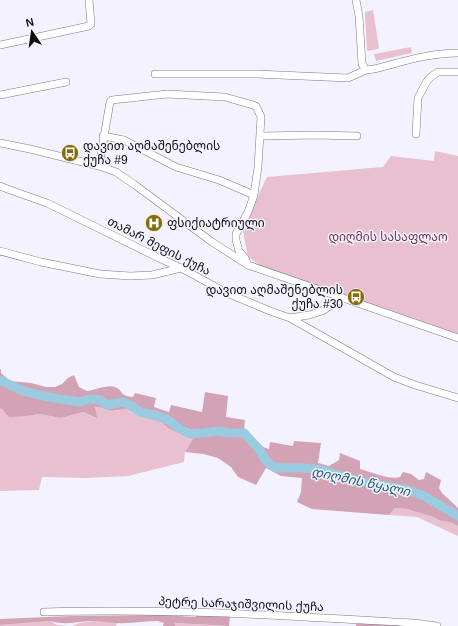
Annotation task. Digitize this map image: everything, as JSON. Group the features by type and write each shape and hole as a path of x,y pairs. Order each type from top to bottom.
{"street":[{"path":"0,45 89,26 91,22 89,0"},
{"path":"356,0 359,16 362,64 366,70"},
{"path":"155,74 286,75 348,78 366,70 422,56 458,53"},
{"path":"416,134 418,98 427,81 438,72 458,72"},
{"path":"0,95 66,82"},
{"path":"99,166 110,101 167,94 225,97 256,106 261,117 258,167 254,195 248,212 236,234 236,240 240,251 248,265"},
{"path":"260,136 316,134 357,136"},
{"path":"103,136 124,140 176,167 219,180 254,195"},
{"path":"0,143 99,166 116,172 212,242 248,265 458,338"},
{"name":"თამარ მეფის ქუჩა","path":"0,186 47,202 181,268 227,293 290,318 394,377 458,398"},
{"path":"0,251 41,262 100,274 130,276 152,275 181,268"},
{"path":"290,318 322,311 343,298"},
{"name":"პეტრე სარაჯიშვილის ქუჩა","path":"44,612 199,612 414,623 437,626"}],"green space":[{"path":"373,10 379,48 367,51 365,12"},
{"path":"411,47 412,53 376,61 374,54"},
{"name":"დიღმის სასაფლაო","path":"435,151 458,156 458,334 317,287 260,265 248,257 243,231 267,177 383,167 391,156 434,161"},
{"path":"100,406 112,410 125,409 162,423 170,429 194,439 185,452 184,462 128,476 86,478 42,477 39,490 0,491 0,408 27,416 39,414 61,418 83,412 96,418 95,407"},
{"path":"395,508 407,509 441,521 450,522 458,526 458,536 417,517 389,515"},
{"path":"50,621 57,625 68,626 0,626 0,625"},
{"path":"94,621 117,623 116,626 72,626"},
{"path":"175,623 225,626 175,626"}],"shaded area":[{"path":"0,369 1,373 10,381 31,383 46,387 55,387 62,384 74,375 79,387 87,391 112,386 126,396 133,397 135,393 156,398 154,407 169,412 171,405 202,412 205,392 228,396 226,417 245,420 244,430 263,447 269,449 270,442 293,446 294,441 321,443 318,463 329,466 339,460 340,453 360,461 360,469 380,475 396,478 400,477 403,472 411,474 419,480 424,479 426,472 441,480 439,488 442,493 458,508 458,526 450,522 441,521 407,509 395,508 389,515 312,509 297,502 301,492 302,478 281,476 266,468 256,485 238,477 231,467 218,458 203,454 185,452 193,439 170,429 162,423 143,417 126,409 108,410 95,407 97,418 83,412 61,418 39,414 9,417 0,408"},
{"path":"162,615 195,617 199,615 230,616 229,626 175,623 175,626 163,626 164,623 158,621 114,623 96,621 62,623 50,621 0,625 0,619 71,616"},
{"path":"379,623 405,626 356,626 356,624"}],"waterway":[{"name":"დიღმის წყალი","path":"0,380 23,391 53,398 80,402 89,399 101,400 107,405 123,402 140,412 158,416 170,421 180,429 190,434 219,431 228,433 244,433 258,448 267,462 276,468 304,468 322,470 362,482 408,490 424,496 458,516"}],"place":[{"name":"დავით აღმაშენებლის ქუჩა #9","path":"70,153"},
{"name":"ფსიქიატრიული","path":"154,223"},
{"name":"დავით აღმაშენებლის ქუჩა #30","path":"356,297"}]}
